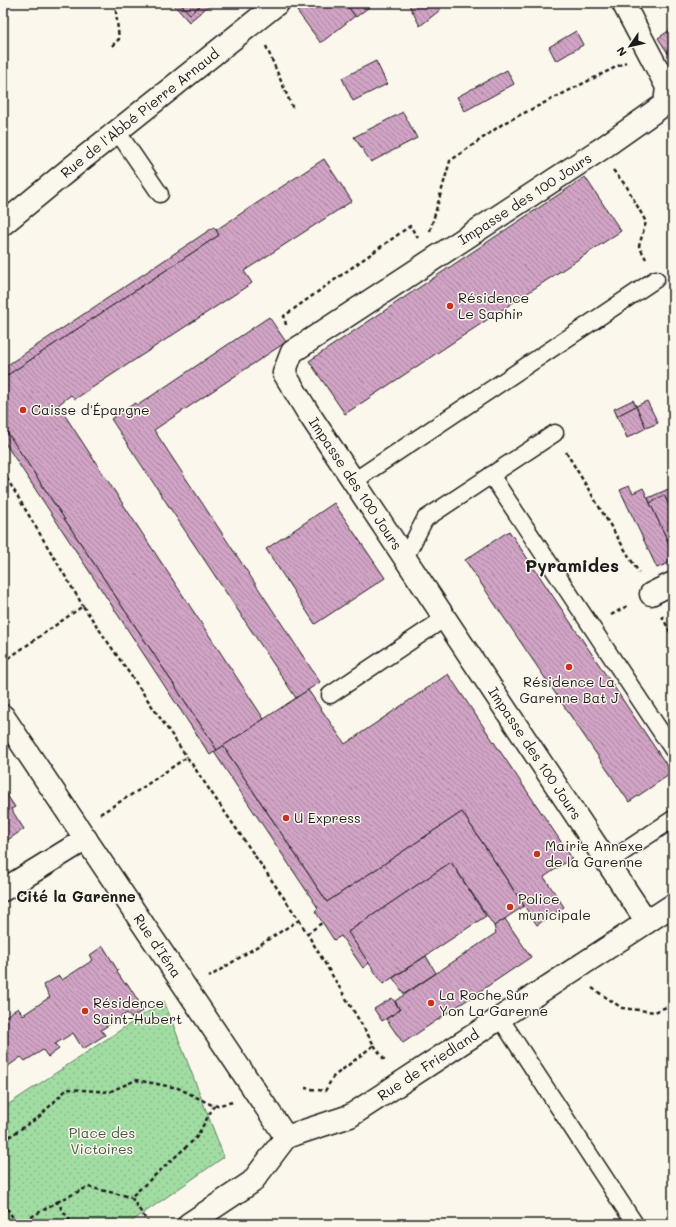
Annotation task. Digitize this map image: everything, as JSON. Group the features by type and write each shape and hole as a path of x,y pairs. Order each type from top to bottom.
{"street":[{"name":"Rue de l'Abbé Pierre Arnaud","path":"3,224 278,3"},
{"name":"Impasse des 100 Jours","path":"623,3 667,87 665,104 601,149 292,352 284,373 307,411 648,922"},
{"path":"651,594 673,583"},
{"name":"Rue d'Iéna","path":"3,716 286,1137"},
{"path":"3,890 82,833"},
{"name":"Rue de Friedland","path":"286,1137 350,1116 673,905"},
{"path":"189,1224 252,1182 286,1137"}],"lane":[{"path":"117,131 160,194"},
{"path":"354,481 656,279"},
{"path":"405,558 425,519 555,433"},
{"path":"491,475 673,750"},
{"path":"330,695 445,618"},
{"path":"608,862 673,819"},
{"path":"500,1018 635,1224"}],"path":[{"path":"112,46 119,39 114,3"},
{"path":"241,32 266,46 293,109"},
{"path":"433,260 430,231 450,161 504,123 648,51"},
{"path":"601,149 627,187 646,222 639,246 656,279"},
{"path":"292,352 284,316 410,226 433,260"},
{"path":"555,433 651,594 591,625"},
{"path":"3,472 83,606 299,920 374,1045 388,1065"},
{"path":"3,662 83,606"},
{"path":"82,833 139,790 187,757"},
{"path":"188,990 299,920"},
{"path":"307,934 323,922"},
{"path":"570,973 622,1008 655,1012 673,1004"},
{"path":"305,1088 325,1091 333,1077 374,1045"},
{"path":"3,1141 40,1116 68,1089 110,1092 136,1080 178,1088 214,1106 258,1096"},
{"path":"131,1197 196,1138 214,1106"},
{"path":"3,1202 18,1224 57,1202 88,1187 131,1197 149,1224"},
{"path":"57,1202 72,1224"}],"green space":[{"name":"Place des Victoires","path":"164,1001 224,1157 128,1224 3,1224 3,1108"}],"building":[{"path":"180,3 190,14 203,3 212,3 189,22 174,5"},
{"path":"180,3 203,3 190,14"},
{"path":"307,3 345,3 355,16 320,42 297,11"},
{"path":"345,3 372,3 373,4 356,17"},
{"path":"408,3 434,3 440,10 420,26"},
{"path":"673,28 673,61 658,38"},
{"path":"576,31 583,45 556,61 549,47"},
{"path":"376,61 387,84 353,101 342,78"},
{"path":"507,70 514,84 465,111 457,97"},
{"path":"403,112 417,138 371,162 354,137"},
{"path":"324,159 352,201 244,271 252,283 75,399 71,395 58,405 264,719 217,750 3,426 3,378 219,235 216,230"},
{"name":"Résidence Le Saphir","path":"585,177 621,231 345,414 309,361"},
{"path":"214,227 219,235 3,378 3,368"},
{"path":"269,317 286,342 154,430 320,682 296,698 111,419 135,403 138,405"},
{"path":"633,400 636,406 617,416 614,409"},
{"path":"647,401 658,423 646,428 636,406"},
{"path":"636,406 646,428 627,438 617,416"},
{"path":"3,426 217,750 210,755 3,440"},
{"path":"629,486 633,493 643,488 673,552 673,561 657,568 620,490"},
{"path":"673,487 673,514 664,495 650,503 648,498"},
{"path":"664,495 673,514 673,552 650,503"},
{"path":"334,503 385,578 315,624 266,549"},
{"name":"Résidence La Garenne Bat J","path":"509,531 672,773 629,802 465,560"},
{"path":"448,674 572,858 544,877 564,907 537,925 462,812 327,902 223,746 308,690 345,744"},
{"path":"223,746 327,902 462,812 524,906 494,926 451,862 348,932 369,963 363,968 341,936 334,940 315,911 318,908 214,752"},
{"path":"3,789 15,807 11,809 24,829 3,843"},
{"path":"451,862 486,916 383,984 348,932"},
{"path":"505,919 531,957 403,1043 386,1019 400,1010 395,1001 496,933 494,926"},
{"name":"Résidence Saint-Hubert","path":"103,946 118,971 117,972 125,984 127,983 144,1010 131,1018 127,1013 101,1030 105,1035 83,1049 73,1033 55,1044 59,1049 48,1057 43,1050 25,1061 21,1057 4,1069 7,1073 3,1076 3,1018 18,1008 23,1015 50,997 43,985 59,976 62,980 93,960 90,955"},
{"path":"426,956 436,973 404,994 393,978"},
{"path":"392,998 400,1010 382,1021 374,1009"}],"place":[{"name":"Résidence Le Saphir","path":"450,306"},
{"name":"Caisse d'Épargne","path":"23,410"},
{"name":"Résidence La Garenne Bat J","path":"569,667"},
{"name":"U Express","path":"286,818"},
{"name":"Mairie Annexe de la Garenne","path":"537,854"},
{"name":"Police municipale","path":"510,907"},
{"name":"La Roche Sur Yon La Garenne","path":"431,1003"},
{"name":"Résidence Saint-Hubert","path":"85,1011"}],"district":[{"name":"Pyramides","path":"572,566"},
{"name":"Cité la Garenne","path":"76,897"}]}
